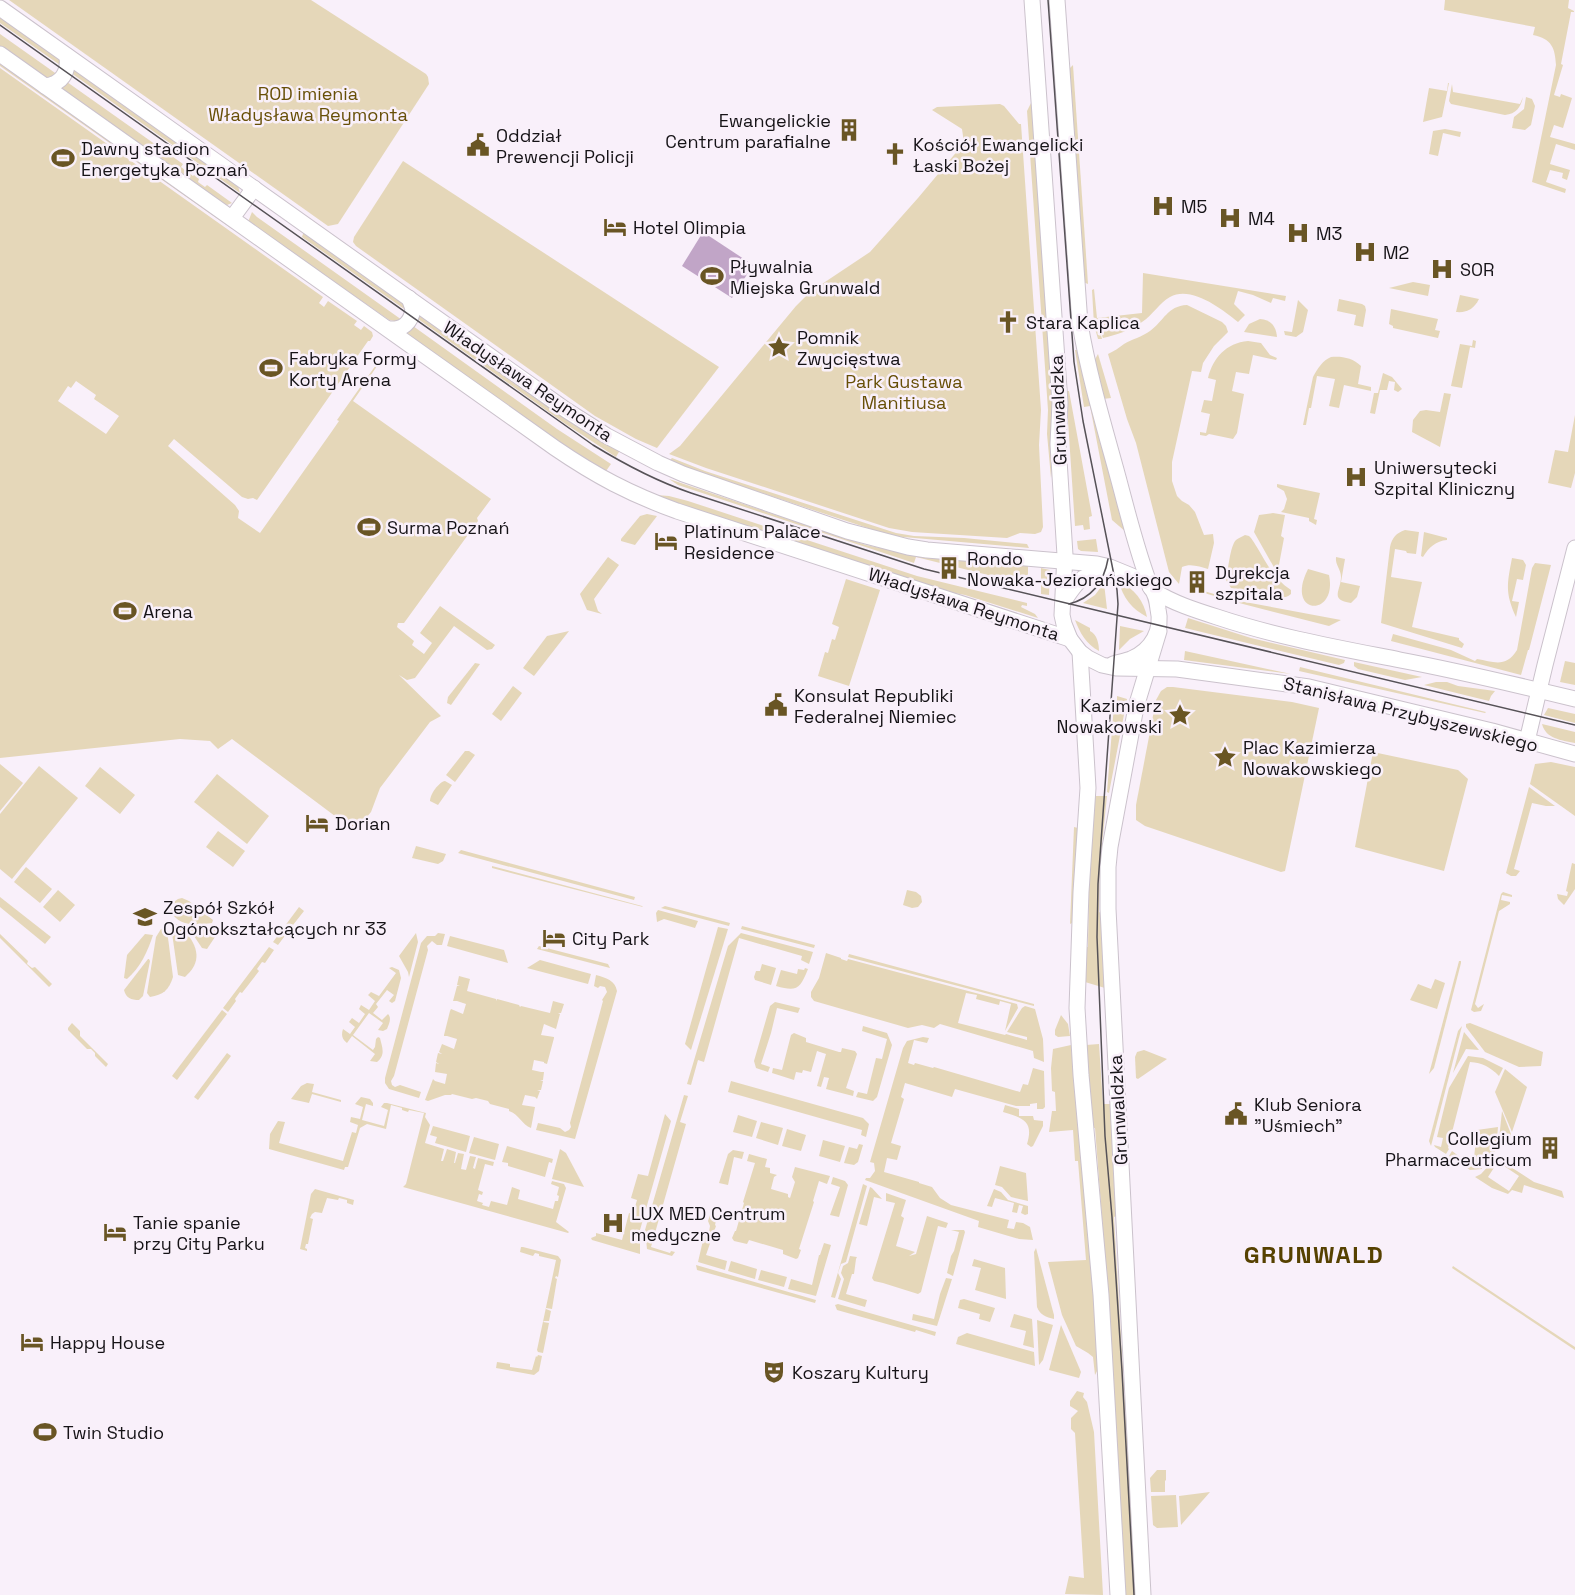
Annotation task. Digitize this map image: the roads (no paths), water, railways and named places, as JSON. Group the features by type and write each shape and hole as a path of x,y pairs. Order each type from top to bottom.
{"main road":[{"name":"Grunwaldzka","path":"1032,0 1060,403 1058,444 1065,561 1062,605"},
{"name":"Grunwaldzka","path":"1057,0 1080,324 1098,406 1136,545 1152,589"},
{"name":"Władysława Reymonta","path":"0,8 582,420 624,445 683,474 848,531 908,547 1097,564 1132,576"},
{"name":"Władysława Reymonta","path":"0,54 578,464 621,488 687,514 1070,639"},
{"path":"45,86 56,83 64,76 68,67 67,56"},
{"path":"232,218 254,188"},
{"path":"389,328 401,328 410,321 413,309 408,298"},
{"path":"1527,741 1575,548"},
{"path":"1152,589 1160,616 1159,630 1147,648 1139,655 1104,666 1080,652 1070,639 1064,624 1062,605 1076,584 1090,574 1132,576 1152,589 1163,597 1194,610 1265,631 1575,699"},
{"name":"Grunwaldzka","path":"1143,1595 1108,909 1108,867 1110,845 1138,697 1159,630"},
{"name":"Grunwaldzka","path":"1080,652 1088,788 1077,1008 1082,1095 1101,1306 1118,1595"},
{"name":"Stanisława Przybyszewskiego","path":"1104,666 1177,669 1309,687 1492,731 1575,754"}],"tram line":[{"path":"1048,0 1074,362 1118,604 1098,884 1097,937 1105,1136 1122,1371 1134,1595"},
{"path":"0,25 593,445 665,483 924,569 1575,725"},
{"path":"1069,604 1084,598 1096,588 1108,559"}],"place":[{"name":"Ewangelickie Centrum parafialne","path":"849,130"},
{"name":"Oddział Prewencji Policji","path":"478,145"},
{"name":"Kościół Ewangelicki Łaski Bożej","path":"895,154"},
{"name":"Dawny stadion Energetyka Poznań","path":"63,158"},
{"name":"M5","path":"1163,206"},
{"name":"M4","path":"1230,218"},
{"name":"Hotel Olimpia","path":"615,227"},
{"name":"M3","path":"1298,233"},
{"name":"M2","path":"1365,252"},
{"name":"SOR","path":"1442,269"},
{"name":"Pływalnia Miejska Grunwald","path":"712,276"},
{"name":"Stara Kaplica","path":"1008,322"},
{"name":"Pomnik Zwycięstwa","path":"779,347"},
{"name":"Fabryka Formy Korty Arena","path":"271,368"},
{"name":"Uniwersytecki Szpital Kliniczny","path":"1356,477"},
{"name":"Surma Poznań","path":"369,527"},
{"name":"Platinum Palace Residence","path":"666,541"},
{"name":"Rondo Nowaka-Jeziorańskiego","path":"949,568"},
{"name":"Dyrekcja szpitala","path":"1197,582"},
{"name":"Arena","path":"125,611"},
{"name":"Konsulat Republiki Federalnej Niemiec","path":"776,705"},
{"name":"Kazimierz Nowakowski","path":"1180,715"},
{"name":"Plac Kazimierza Nowakowskiego","path":"1225,757"},
{"name":"Dorian","path":"317,823"},
{"name":"Zespół Szkół Ogónokształcących nr 33","path":"145,917"},
{"name":"City Park","path":"554,938"},
{"name":"Klub Seniora \"Uśmiech\"","path":"1236,1114"},
{"name":"Collegium Pharmaceuticum","path":"1550,1148"},
{"name":"LUX MED Centrum medyczne","path":"613,1223"},
{"name":"Tanie spanie przy City Parku","path":"115,1232"},
{"name":"Happy House","path":"32,1342"},
{"name":"Koszary Kultury","path":"774,1372"},
{"name":"Twin Studio","path":"45,1432"}],"district":[{"name":"GRUNWALD","path":"1314,1254"}],"park label":[{"name":"ROD imienia Władysława Reymonta","path":"308,103"},
{"name":"Park Gustawa Manitiusa","path":"904,391"}]}
